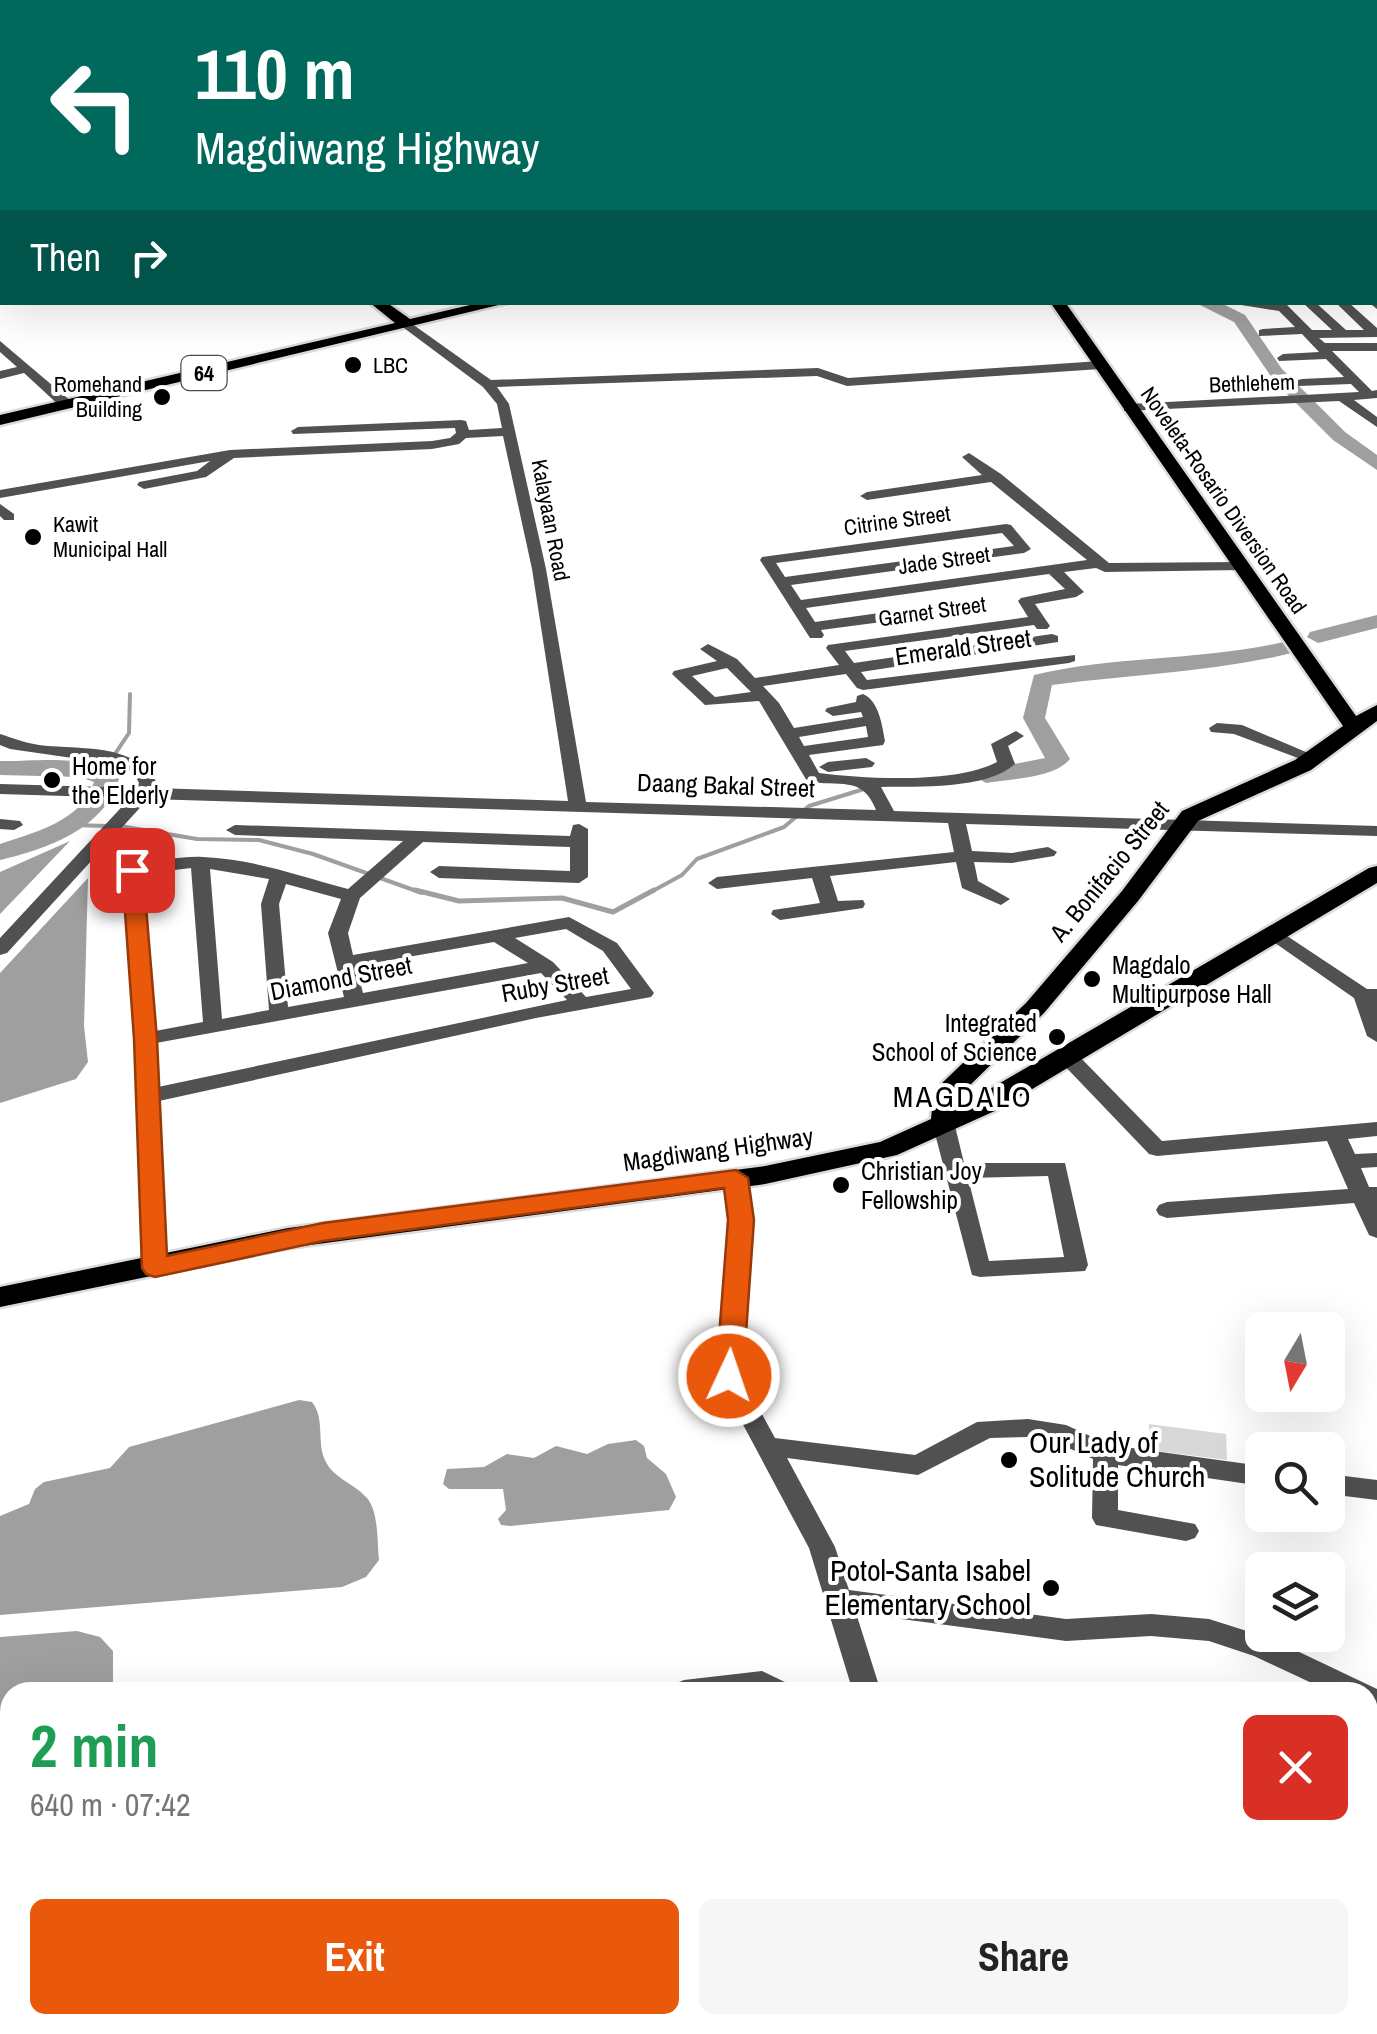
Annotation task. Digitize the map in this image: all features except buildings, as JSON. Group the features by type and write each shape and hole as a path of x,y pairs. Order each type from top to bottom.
{"main road":[{"name":"Kalayaan Road","path":"380,305 408,325"},
{"name":"64","path":"0,420 491,305"},
{"name":"Noveleta-Rosario Diversion Road","path":"1059,305 1352,725"},
{"name":"A. Bonifacio Street","path":"944,1126 946,1098 952,1088 1035,1008 1130,896 1182,824 1204,808 1274,780 1377,711"},
{"name":"Magdiwang Highway","path":"0,1297 323,1232 852,1159 944,1126 1022,1084 1377,873"}],"street":[{"path":"1311,305 1342,333"},
{"path":"1344,305 1376,338"},
{"path":"1280,306 1373,394"},
{"name":"Kalayaan Road","path":"408,325 488,384 502,404 539,569 578,806"},
{"path":"1263,333 1317,342 1376,338"},
{"path":"1279,352 1342,333 1376,338"},
{"path":"0,345 67,405"},
{"path":"488,384 818,372 847,382 1100,365"},
{"path":"1341,367 1298,376 1354,380"},
{"path":"0,375 26,369"},
{"path":"639,377 644,387 713,386"},
{"name":"Bethlehem","path":"1129,408 1373,394"},
{"path":"1343,398 1377,423"},
{"path":"298,430 462,424 463,434"},
{"path":"0,494 230,454 440,444 463,434 510,432"},
{"path":"144,485 206,472 230,454"},
{"path":"969,458 1099,563"},
{"path":"867,496 996,477"},
{"name":"Citrine Street","path":"780,582 766,560 1006,528 1024,549 941,560"},
{"path":"924,539 962,583 972,628"},
{"path":"941,560 780,582 814,631 965,606"},
{"name":"Jade Street","path":"796,604 1099,563 1112,570 1241,566"},
{"path":"1052,638 1026,601 1076,592 1053,570"},
{"name":"Garnet Street","path":"851,668 834,648 1036,620"},
{"path":"731,662 680,674 711,702 851,668 1052,638"},
{"name":"Emerald Street","path":"866,703 1069,658 1052,638"},
{"path":"708,649 731,662 758,690 806,769 870,781 965,776 1000,769 1006,764 999,744 1016,736"},
{"path":"796,752 877,742 851,668"},
{"path":"833,711 866,703"},
{"path":"788,734 866,703"},
{"path":"1218,728 1236,729 1311,758"},
{"path":"0,739 33,750 114,758 138,765 146,774 134,793 124,827 132,870 146,1039 155,1268"},
{"path":"870,781 886,814"},
{"name":"Daang Bakal Street","path":"1,791 1377,831"},
{"path":"956,818 969,884 1001,898"},
{"path":"0,948 107,834 124,827"},
{"path":"235,830 417,838 579,836 579,876 439,872"},
{"path":"354,1001 338,933 354,894 417,838"},
{"path":"717,883 963,856 1012,858 1048,852"},
{"path":"132,870 200,862 280,874 354,894"},
{"path":"200,862 214,1026"},
{"path":"819,872 832,908"},
{"path":"279,1015 270,904 280,874"},
{"path":"780,914 856,904"},
{"name":"Ruby Street","path":"149,1096 640,997 644,993 610,947 569,923 346,962"},
{"path":"1272,932 1370,995 1377,1036"},
{"path":"496,935 546,966 582,1006"},
{"name":"Diamond Street","path":"146,1039 546,966"},
{"path":"1066,1055 1157,1149 1377,1129"},
{"path":"944,1126 980,1269 1077,1265 1057,1168 958,1170"},
{"path":"1334,1130 1370,1194 1377,1230"},
{"path":"1350,1162 1377,1160"},
{"path":"736,1178 741,1220 729,1376 822,1547 864,1682"},
{"path":"1167,1210 1370,1194"},
{"path":"771,1447 918,1465 986,1429 1028,1428 1057,1432 1106,1454 1245,1474"},
{"path":"1106,1454 1105,1518 1186,1531"},
{"path":"1345,1486 1377,1490"},
{"path":"836,1599 1066,1630 1151,1624 1209,1630 1262,1647 1336,1682"}],"shaded area":[{"path":"70,841 0,914 0,872"},
{"path":"88,878 84,1026 88,1062 76,1079 0,1103 0,973"},
{"path":"299,1400 312,1402 316,1408 326,1463 367,1498 374,1511 379,1560 366,1577 342,1587 0,1615 0,1516 29,1504 35,1489 44,1482 110,1468 129,1447"},
{"path":"1149,1424 1226,1434 1227,1460 1149,1450"},
{"path":"636,1440 644,1446 647,1458 666,1474 676,1497 669,1510 501,1525 498,1519 506,1510 503,1489 449,1489 443,1484 447,1469 484,1467 507,1454 534,1458 556,1446 587,1454 608,1444"},
{"path":"77,1631 100,1637 113,1651 113,1682 0,1682 0,1637"}],"waterway":[{"path":"1210,305 1239,318 1272,368 1303,398"},
{"path":"1308,403 1339,436 1377,464"},
{"path":"1318,637 1377,621"},
{"path":"986,776 1058,759 1034,718 1042,680 1158,664 1241,659 1288,647"},
{"path":"101,775 129,733 130,694"},
{"path":"0,768 83,770 107,779 102,795 80,819 0,853"},
{"path":"649,893 682,875 697,859 784,827 809,806 864,789"},
{"path":"69,825 109,826"},
{"path":"120,826 197,839 259,840 313,854 422,893"},
{"path":"415,890 459,901 562,898 613,912 654,890"}],"place":[{"name":"LBC","path":"353,365"},
{"name":"Romehand Building","path":"162,397"},
{"name":"Kawit Municipal Hall","path":"33,537"},
{"name":"Home for the Elderly","path":"52,780"},
{"name":"Magdalo Multipurpose Hall","path":"1092,979"},
{"name":"Integrated School of Science","path":"1057,1037"},
{"name":"Christian Joy Fellowship","path":"841,1185"},
{"name":"Our Lady of Solitude Church","path":"1009,1460"},
{"name":"Potol-Santa Isabel Elementary School","path":"1051,1588"}],"district":[{"name":"MAGDALO","path":"963,1097"}],"route":[{"path":"132,870 146,1039 155,1268 323,1232 736,1178 741,1220 729,1376"}]}
